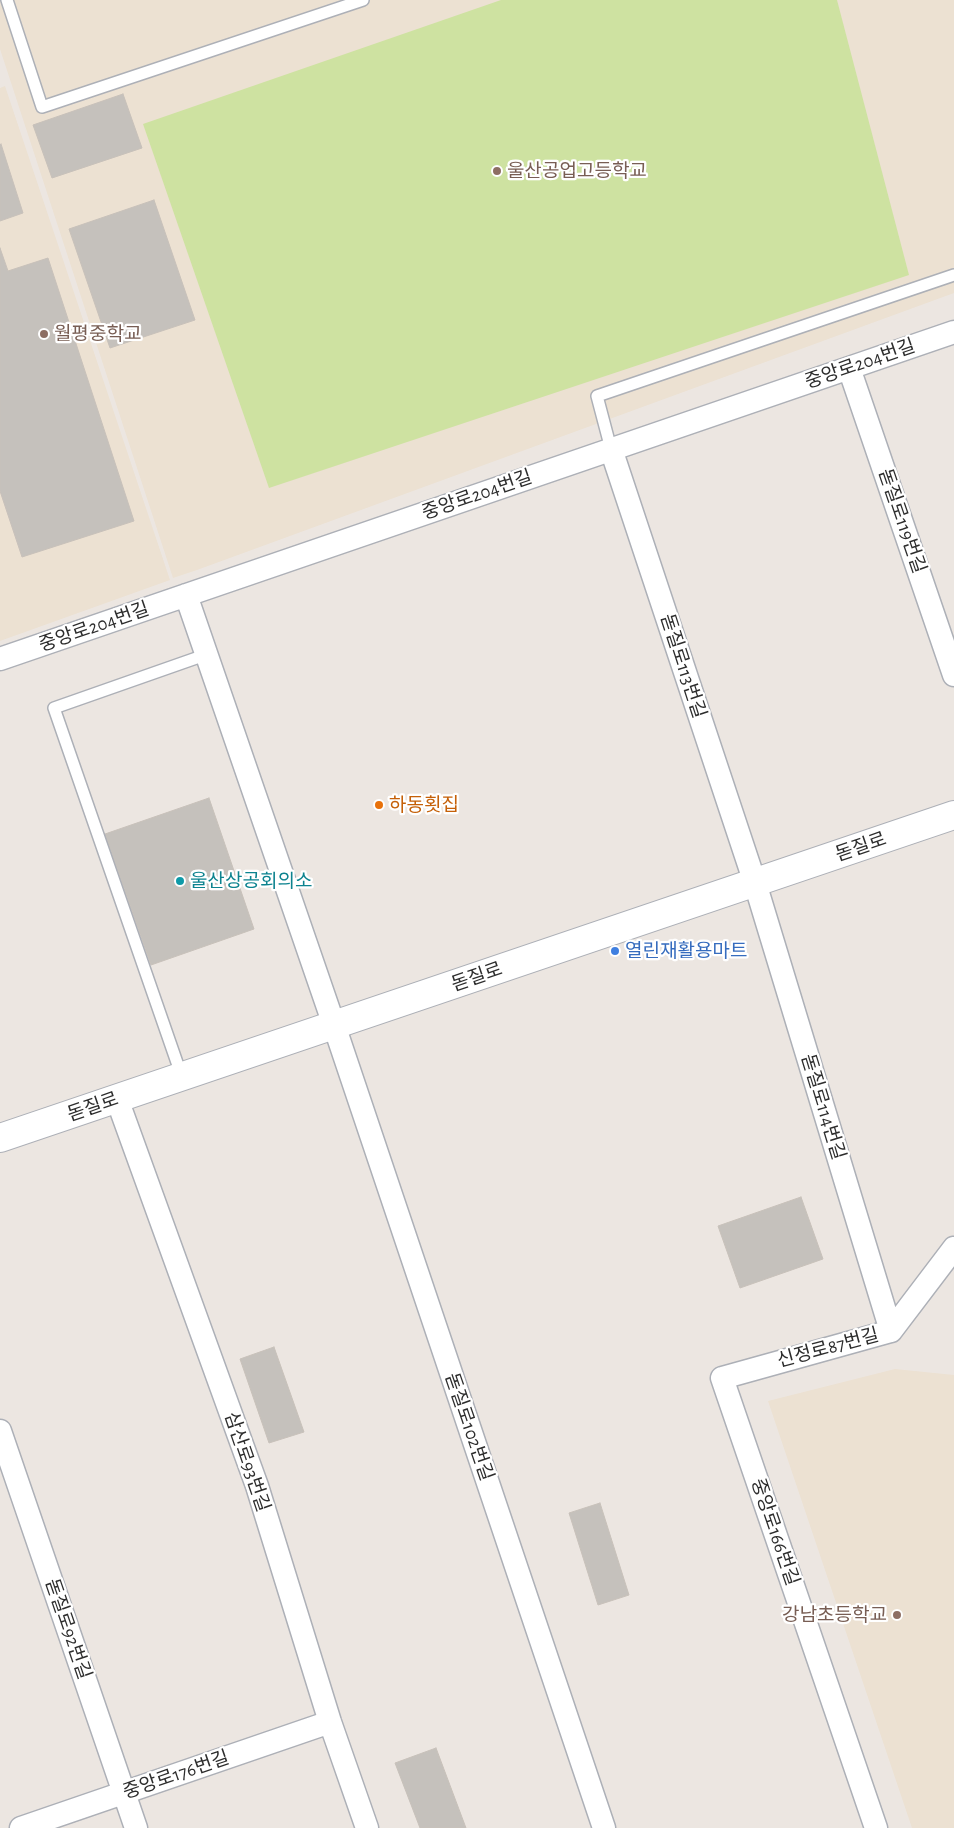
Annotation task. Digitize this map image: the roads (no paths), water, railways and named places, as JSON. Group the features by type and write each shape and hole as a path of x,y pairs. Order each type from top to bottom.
{"main road":[{"name":"돋질로","path":"0,1138 954,815"}],"street":[{"name":"중앙로204번길","path":"0,659 954,332"},
{"name":"돋질로119번길","path":"849,368 954,675"},
{"name":"돋질로113번길","path":"611,449 755,883"},
{"name":"돋질로102번길","path":"186,595 205,655 334,1025 604,1828"},
{"name":"돋질로114번길","path":"755,883 891,1331"},
{"name":"삼산로93번길","path":"117,1099 257,1486 330,1722 367,1828"},
{"name":"신정로87번길","path":"722,1378 891,1331 954,1248"},
{"name":"중앙로166번길","path":"722,1378 876,1828"},
{"name":"돋질로92번길","path":"0,1431 136,1828"},
{"name":"중앙로176번길","path":"22,1828 330,1722"}],"lane":[{"path":"7,0 42,107 363,0"},
{"path":"611,449 597,396 954,274"},
{"path":"182,1077 54,708 205,655"}],"place":[{"name":"울산공업고등학교","path":"497,171"},
{"name":"월평중학교","path":"44,334"},
{"name":"하동횟집","path":"379,805"},
{"name":"울산상공회의소","path":"180,881"},
{"name":"열린재활용마트","path":"615,951"},
{"name":"강남초등학교","path":"897,1615"}]}
